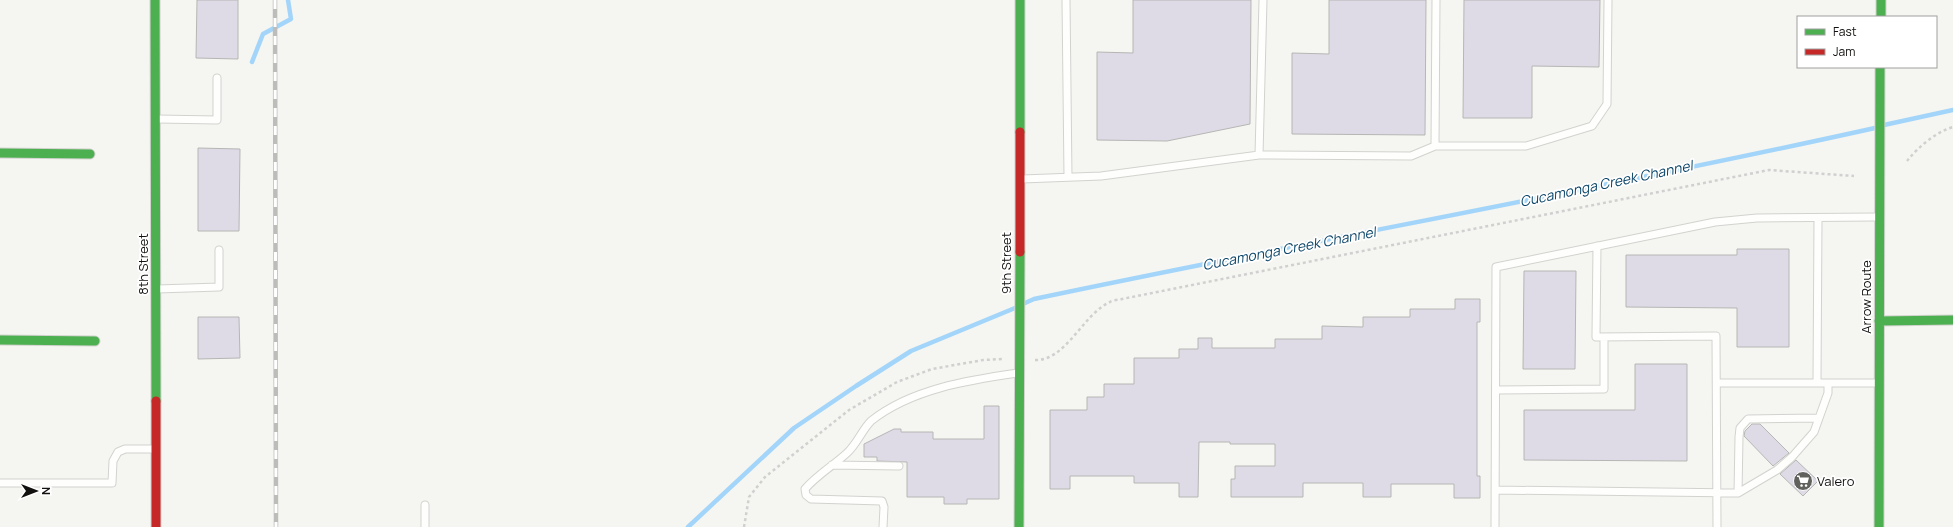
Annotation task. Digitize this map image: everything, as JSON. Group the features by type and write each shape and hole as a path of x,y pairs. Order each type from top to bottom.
{"street":[{"name":"8th Street","path":"155,0 156,527"},
{"name":"9th Street","path":"1019,527 1020,0"},
{"path":"1881,0 1881,16"},
{"name":"Arrow Route","path":"1879,527 1880,68"},
{"path":"0,153 90,154"},
{"path":"1879,321 1953,320"},
{"path":"0,340 95,340"}],"lane":[{"path":"1066,0 1068,177"},
{"path":"1259,155 1263,0"},
{"path":"1435,146 1436,0"},
{"path":"1019,179 1101,176 1259,155 1411,156 1435,146 1526,146 1592,126 1607,104 1608,0"},
{"path":"155,119 217,120 217,78"},
{"path":"1495,527 1496,267 1715,222 1757,218 1880,217"},
{"path":"1817,383 1818,218"},
{"path":"1597,246 1596,337 1716,336 1717,527"},
{"path":"156,289 219,287 219,250"},
{"path":"1496,390 1604,390 1604,337"},
{"path":"883,527 884,507 882,501 811,499 806,495 805,489 848,452 870,422 894,407 932,390 982,378 1019,373"},
{"path":"1717,383 1879,383"},
{"path":"1495,490 1738,493 1777,470 1792,457 1814,432 1828,393 1828,383"},
{"path":"1738,493 1740,428 1748,419 1819,418"},
{"path":"0,483 112,483 112,461 118,452 125,449 156,449"},
{"path":"832,465 899,466"},
{"path":"424,527 425,505"}],"path":[{"path":"1907,161 1914,152 1938,135 1953,127"},
{"path":"1039,360 1054,356 1096,312 1109,302 1122,299 1768,170 1854,176"},
{"path":"744,527 749,497 765,477 848,410 897,382 925,372 1000,358"}],"building":[{"path":"197,0 238,0 238,59 196,58"},
{"path":"1133,0 1251,0 1250,124 1167,141 1097,140 1097,52 1133,53"},
{"path":"1329,0 1426,0 1425,135 1292,134 1292,53 1329,54"},
{"path":"1464,0 1600,0 1599,67 1532,66 1532,118 1463,118"},
{"path":"198,148 240,149 239,231 198,231"},
{"path":"1737,249 1789,249 1789,347 1737,347 1737,308 1626,307 1626,255 1737,255"},
{"path":"1524,271 1576,271 1575,369 1523,369"},
{"path":"1455,299 1480,299 1480,322 1477,322 1477,476 1480,476 1480,498 1454,498 1454,484 1391,484 1391,497 1363,497 1363,483 1303,483 1303,497 1231,497 1231,479 1235,479 1235,466 1275,466 1275,444 1230,444 1230,442 1199,442 1198,497 1179,497 1179,483 1134,483 1134,476 1070,476 1070,489 1050,489 1050,410 1087,410 1087,397 1104,397 1104,384 1134,384 1134,358 1179,358 1179,349 1198,349 1198,338 1212,338 1212,348 1275,348 1275,339 1322,339 1322,326 1363,327 1363,317 1410,317 1410,309 1455,309"},
{"path":"198,317 239,317 240,358 198,359"},
{"path":"1635,364 1687,364 1687,461 1524,460 1524,410 1635,410"},
{"path":"984,406 999,406 999,499 967,499 967,504 944,504 944,497 907,497 907,462 877,461 877,457 864,457 864,444 894,429 901,429 901,432 933,432 933,439 984,439"},
{"path":"1752,424 1760,424 1789,453 1773,466 1744,436 1745,431"},
{"name":"Valero","path":"1796,460 1818,481 1803,496 1780,474"}],"waterway":[{"path":"252,62 263,34 291,19 288,0"},
{"name":"Cucamonga Creek Channel","path":"1884,125 1953,110"},
{"name":"Cucamonga Creek Channel","path":"1025,303 1034,299 1139,277 1665,173 1875,128"},
{"name":"Cucamonga Creek Channel","path":"688,527 794,428 856,386 911,351 1015,308"}],"railway":[{"path":"275,0 276,527"}],"traffic: fast":[{"path":"155,0 156,401"},
{"path":"1020,0 1020,132"},
{"path":"1881,0 1881,16"},
{"path":"1879,527 1880,68"},
{"path":"0,153 90,154"},
{"path":"1019,527 1020,252"},
{"path":"1879,321 1953,320"},
{"path":"0,340 95,341"}],"traffic: jam":[{"path":"1020,132 1020,252"},
{"path":"156,401 156,527"}],"place":[{"name":"Valero","path":"1803,481"}]}
